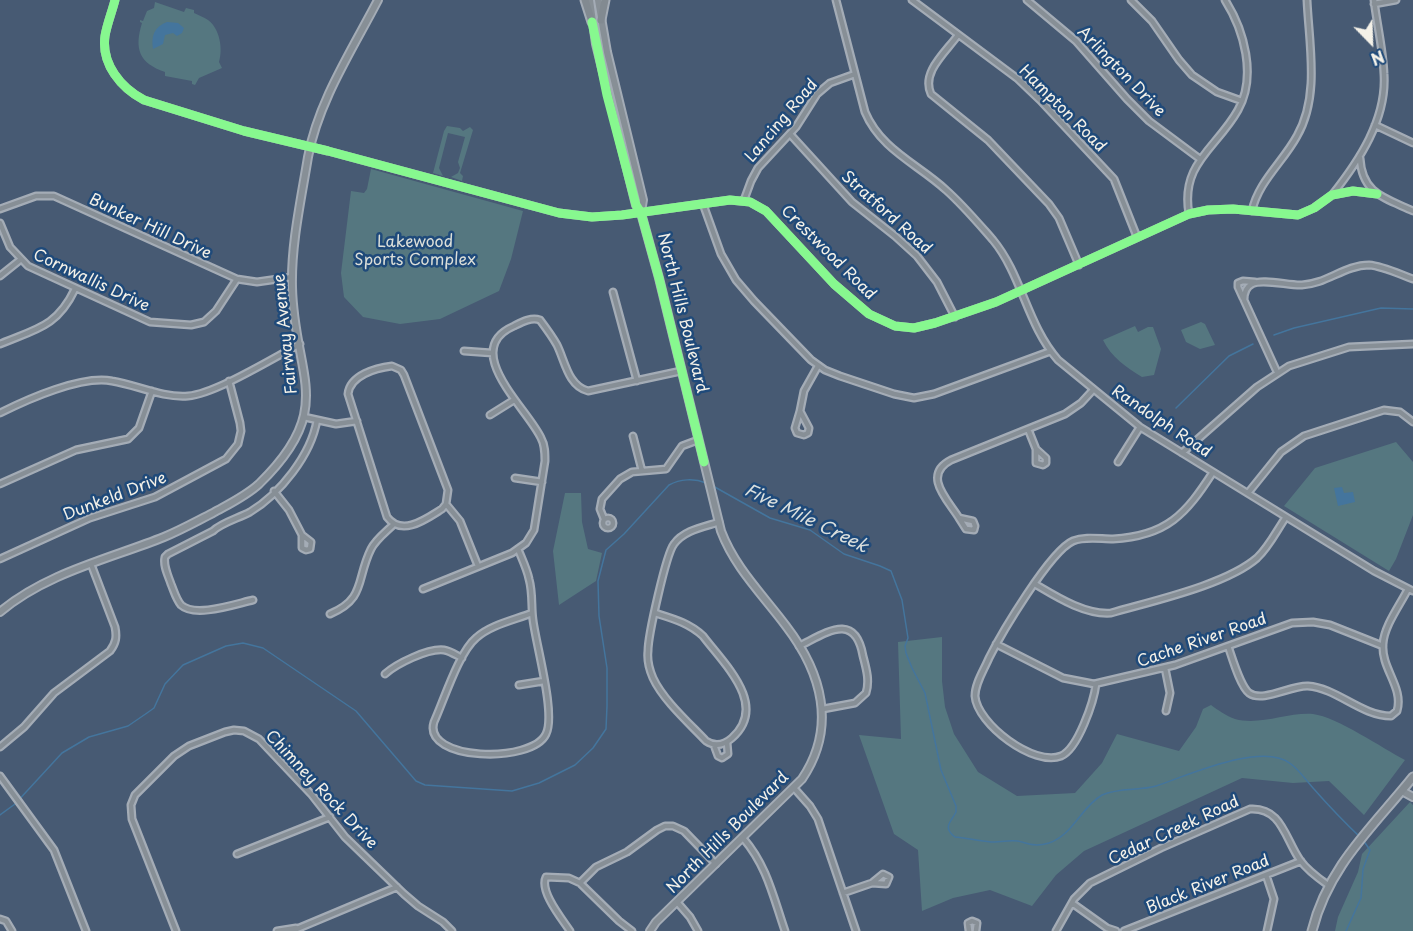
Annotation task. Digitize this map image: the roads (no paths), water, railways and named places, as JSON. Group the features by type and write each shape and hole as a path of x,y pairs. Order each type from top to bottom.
{"main road":[{"path":"585,0 592,22"},
{"path":"601,20 604,0"},
{"path":"1312,931 1328,885 1348,855 1413,777"}],"street":[{"path":"115,0 105,37 105,50 117,78 131,93 144,100 214,123 559,213 602,217 744,200"},
{"name":"Fairway Avenue","path":"0,612 25,594 91,564 164,537 240,498 259,483 291,446 304,417 307,386 293,302 292,277 294,245 310,147 322,108 378,0"},
{"name":"North Hills Boulevard","path":"590,0 592,22 607,95 636,205 641,213 725,542 738,566 799,646 815,678 822,709 822,730 809,769 794,788 650,931"},
{"name":"North Hills Boulevard","path":"598,0 643,200 641,213"},
{"name":"Randolph Road","path":"836,0 866,112 878,135 897,153 945,188 987,233 1004,256 1051,351 1093,390 1140,427 1374,571 1411,590"},
{"name":"Hampton Road","path":"912,0 1029,89 1110,175 1121,192 1137,237"},
{"name":"Arlington Drive","path":"1027,0 1076,41 1142,114 1200,159"},
{"path":"1131,0 1152,21 1192,75 1217,92 1242,101"},
{"path":"1189,214 1186,196 1193,169 1231,121 1242,101 1247,81 1245,51 1240,30 1225,0"},
{"path":"1252,211 1261,189 1293,143 1306,117 1311,85 1307,0"},
{"path":"1332,195 1360,158 1375,125 1383,94 1384,75 1374,2 1395,0"},
{"path":"958,35 929,74 928,85 931,94 988,140 1049,204 1059,218 1079,265"},
{"name":"Lancing Road","path":"744,200 758,168 790,134 820,90 835,80 855,74"},
{"path":"1375,125 1413,143"},
{"name":"Stratford Road","path":"790,134 852,202 917,256 938,282 955,317"},
{"path":"1360,158 1361,172 1365,181 1377,194"},
{"name":"Crestwood Road","path":"744,200 765,211 834,284 863,310 899,327 914,327 955,317 1021,292 1189,214 1218,209 1287,215 1302,214 1332,195 1353,191 1377,194 1413,211"},
{"name":"Bunker Hill Drive","path":"0,209 36,196 54,196 237,279 257,282 292,277"},
{"path":"703,204 721,254 736,280 785,335 818,366 840,376 894,394 910,398 922,397 1051,351"},
{"path":"0,223 10,247 20,260 0,276"},
{"name":"Cornwallis Drive","path":"20,260 33,269 150,322 191,325 204,322 211,317 237,279"},
{"path":"1277,372 1238,283 1243,281 1313,284 1356,267 1370,265 1413,279"},
{"path":"1244,300 1249,286 1259,282"},
{"path":"0,344 52,322 64,310 75,289"},
{"path":"613,292 637,381"},
{"path":"423,589 518,549 526,543 534,530 545,456 543,442 514,400 494,365 492,352 499,336 505,330 531,319 540,320 554,339 572,380 578,387 592,391 681,371"},
{"path":"0,413 72,384 91,379 116,381 171,396 191,396 229,381 300,344"},
{"path":"1182,453 1277,372 1297,363 1349,347 1413,344"},
{"path":"464,351 492,352"},
{"path":"392,366 401,370 405,375 446,481 448,490 446,504 436,513 409,526 401,527 394,524 386,515 348,394 353,381 392,366"},
{"path":"800,411 809,428 808,433 804,435 797,433 795,428 804,392 818,366"},
{"name":"Dunkeld Drive","path":"0,559 90,518 155,497 226,459 238,444 241,431 229,381"},
{"path":"959,518 938,486 937,475 940,467 951,460 1072,410 1093,390"},
{"path":"0,484 76,450 128,439 139,428 152,391"},
{"path":"490,415 514,400"},
{"path":"1248,493 1281,452 1304,436 1380,411 1400,412 1413,422"},
{"path":"304,417 336,424 357,421"},
{"path":"253,600 195,611 184,607 176,598 165,567 165,557 218,526 251,511 274,491 308,449 317,420"},
{"path":"1118,462 1140,427"},
{"path":"1028,429 1036,449"},
{"path":"633,436 642,471"},
{"path":"604,519 600,507 604,495 626,474 666,469 682,446 698,440"},
{"path":"1096,684 1083,726 1067,752 1054,757 1020,749 1005,739 981,713 976,702 977,684 996,644 1015,612 1060,551 1075,540 1125,537 1155,530 1173,522 1191,505 1213,472"},
{"path":"515,478 542,482"},
{"path":"274,491 289,510 302,535"},
{"path":"446,504 460,521 478,566"},
{"path":"212,513 218,526"},
{"path":"1035,584 1086,610 1111,613 1190,590 1241,569 1262,553 1286,517"},
{"path":"655,613 682,621 696,629 704,636 741,687 747,704 746,719 739,731 727,742 714,745 706,741 665,696 652,676 648,651 655,613 669,554 674,543 686,533 719,522"},
{"path":"330,614 345,608 352,601 370,550 394,524"},
{"path":"518,549 529,576 532,613 549,724 547,734 539,743 528,749 511,752 482,753 454,748 438,741 433,732 433,726 462,657 471,642 481,634 532,613"},
{"path":"0,747 24,728 54,693 110,651 114,645 115,627 91,564"},
{"path":"1228,646 1244,687 1252,695 1260,696 1299,687 1316,687 1378,714 1391,716 1397,711 1400,701 1385,663 1383,646 1385,633 1411,590"},
{"name":"Cache River Road","path":"996,644 1063,678 1096,684 1165,668 1286,625 1307,621 1330,625 1383,646"},
{"path":"799,646 840,628 852,631 861,644 868,679 866,693 855,703 822,709"},
{"path":"386,674 396,665 433,651 444,650 462,657"},
{"path":"1165,668 1170,693 1166,711"},
{"path":"519,685 544,681"},
{"name":"Chimney Rock Drive","path":"176,931 130,809 137,793 182,750 229,730 251,733 312,795 345,837 417,906 443,922 452,931"},
{"path":"714,745 718,756 722,758 728,754 727,742"},
{"path":"0,776 54,850 86,931"},
{"path":"794,788 818,819 856,931"},
{"path":"1402,790 1413,797"},
{"name":"Cedar Creek Road","path":"1056,931 1083,889 1098,879 1161,848 1250,809 1265,810 1277,819 1300,861 1328,885"},
{"path":"237,854 330,817"},
{"path":"580,883 596,867 627,852 665,826 673,826 684,831 716,864"},
{"path":"743,838 764,867 785,931"},
{"name":"Black River Road","path":"1124,931 1300,861"},
{"path":"1266,875 1274,899 1267,931"},
{"path":"570,931 548,895 544,884 546,878 569,878 580,883 632,931"},
{"path":"843,893 872,883"},
{"path":"277,931 294,930 397,887"},
{"path":"677,902 698,931"},
{"path":"1072,903 1107,928 1116,931"},
{"path":"0,919 6,921 12,931"},
{"path":"969,931 968,923 972,921 977,923 976,931"}],"water":[{"path":"167,22 178,23 184,28 182,33 177,36 173,33 165,35 163,44 153,49 154,32"},
{"path":"1342,487 1344,493 1353,492 1355,502 1338,506 1334,488"}],"waterway":[{"path":"1274,335 1294,328 1381,308 1413,309"},
{"path":"1176,408 1229,356 1253,344"},
{"name":"Five Mile Creek","path":"0,815 15,804 62,753 89,737 128,726 154,708 165,684 183,665 226,646 243,643 263,648 356,711 416,781 425,785 512,791 539,783 575,765 593,748 606,729 607,668 599,616 598,581 606,550 669,485 687,480 706,483"},
{"name":"Five Mile Creek","path":"713,486 770,518 810,530 844,554 891,571 902,600 908,638 905,646 906,653 925,693 941,770 956,806 956,812 948,827 955,837 991,842 1018,841 1036,845 1049,843 1064,834 1088,806 1102,795 1115,791 1156,786 1224,763 1262,756 1278,758 1294,766 1360,837"},
{"name":"Five Mile Creek","path":"1346,931 1361,898 1363,869 1370,850 1363,840"}],"park label":[{"name":"Lakewood Sports Complex","path":"415,252"}]}
